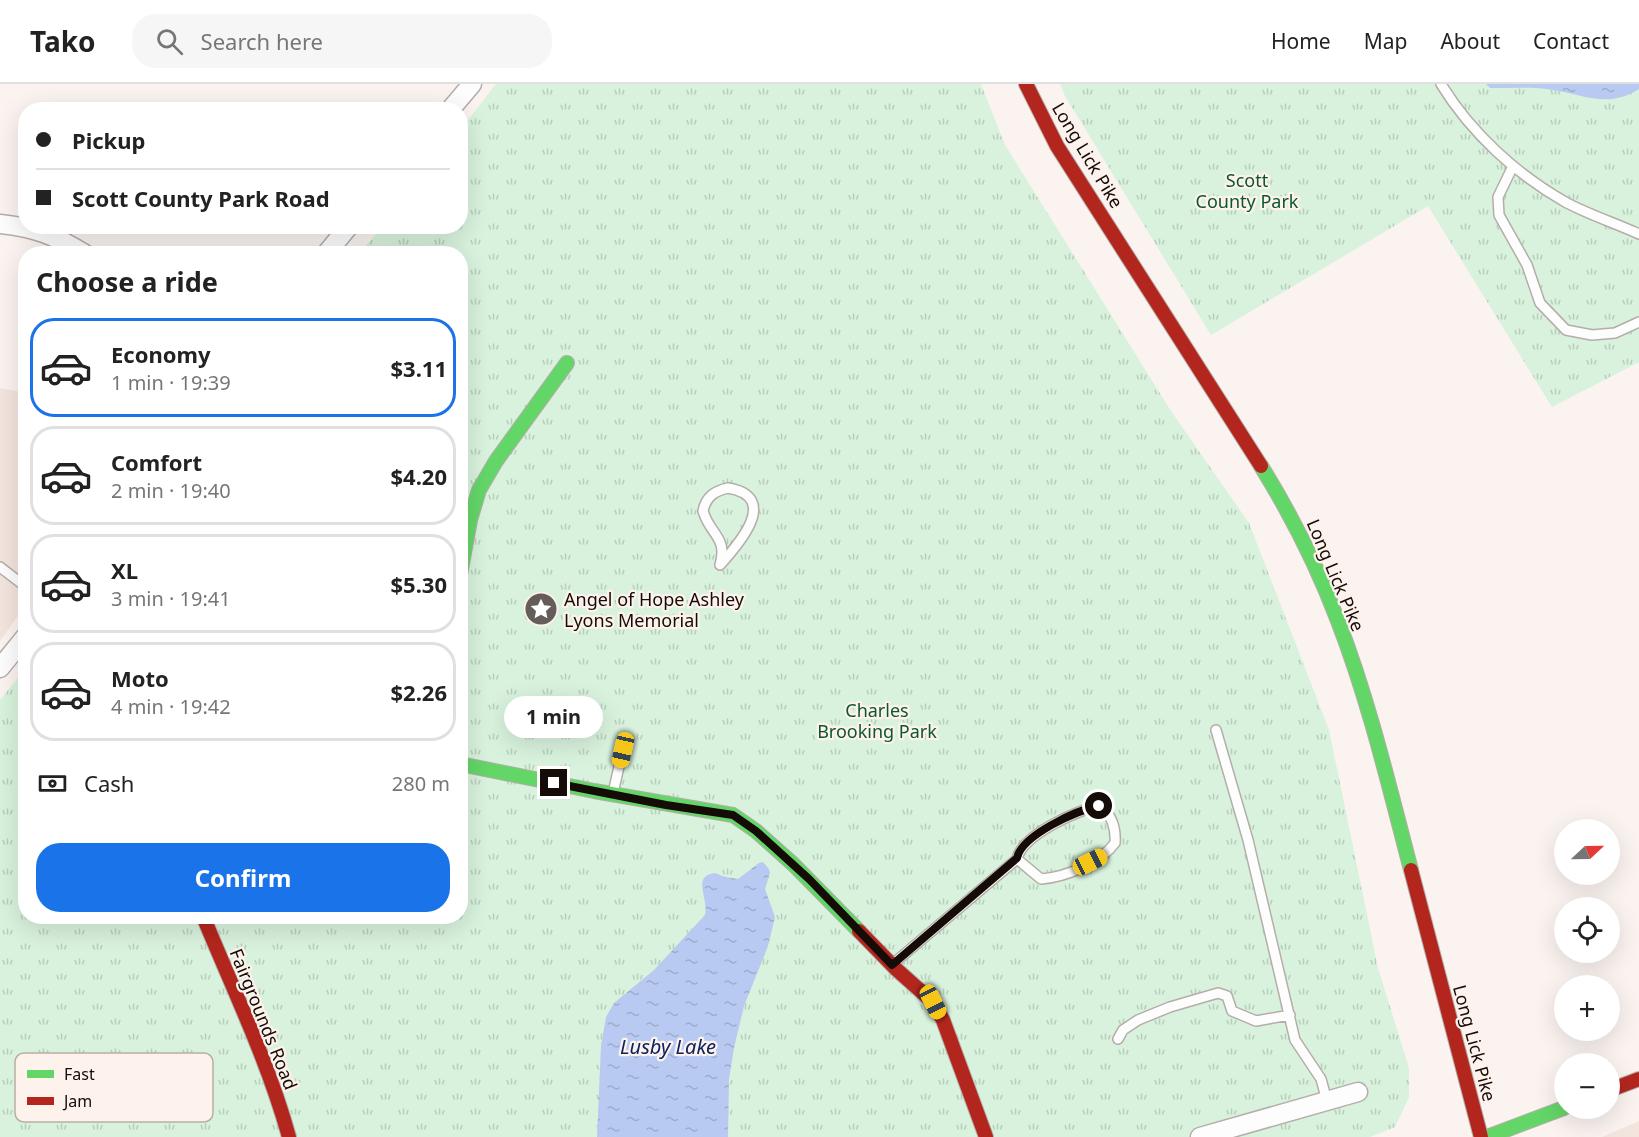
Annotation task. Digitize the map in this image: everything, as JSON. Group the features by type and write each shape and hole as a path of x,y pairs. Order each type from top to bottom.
{"main road":[{"name":"Long Lick Pike","path":"1026,84 1057,146 1287,508 1338,620 1375,733 1481,1137"},
{"path":"468,531 479,490 496,461 567,363"},
{"path":"468,766 613,795 733,815 756,831 809,879 892,965 933,1002 943,1020 986,1137"},
{"name":"Fairgrounds Road","path":"206,924 263,1062 289,1137"},
{"path":"1620,1086 1639,1079"},
{"path":"1487,1137 1554,1112"}],"street":[{"path":"457,102 472,84"},
{"path":"0,224 18,226"},
{"path":"48,234 72,246"},
{"path":"333,246 342,234"},
{"path":"0,668 18,646"},
{"path":"1200,1137 1358,1092"}],"lane":[{"path":"1441,84 1467,120 1514,166 1568,203 1639,234"},
{"path":"1514,166 1498,196 1499,215 1527,265 1540,303 1566,330 1592,335 1615,333 1639,322"},
{"path":"728,488 735,489 748,498 753,505 754,513 749,529 720,565 723,553 720,540 708,524 703,511 708,497 713,493 728,488"},
{"path":"0,567 18,581"},
{"path":"1216,730 1248,840 1295,1040 1321,1079 1327,1101"},
{"path":"613,795 623,750"},
{"path":"892,965 1017,858 1028,841 1059,821 1088,808 1099,806 1105,809 1113,825 1115,843 1107,854 1072,871 1041,879 1017,858"},
{"path":"1118,1039 1123,1030 1138,1020 1170,1007 1218,993 1227,996 1232,1011 1256,1021 1290,1016"}],"shaded area":[{"path":"0,388 18,391 18,616 0,641"},
{"path":"1639,1121 1639,1137 1602,1137"}],"green space":[{"name":"Charles Brooking Park","path":"496,84 981,84 1005,145 1171,411 1249,523 1329,730 1378,968 1409,1068 1409,1097 1395,1127 1370,1137 0,1137 0,700 18,678 18,924 468,924 468,246 366,246 376,234 468,234 468,120"},
{"name":"Scott County Park","path":"1060,84 1639,84 1639,362 1552,407 1428,206 1211,335 1065,96"}],"water":[{"path":"1486,84 1639,84 1639,89 1627,95 1604,99 1547,89 1490,88"},
{"name":"Lusby Lake","path":"763,862 770,873 765,889 775,917 768,946 744,1006 734,1048 729,1079 728,1137 597,1137 601,1046 606,1017 614,1003 654,970 705,915 702,889 704,878 715,873 738,879"}],"traffic: fast":[{"path":"468,531 479,490 496,461 567,363"},
{"path":"1261,466 1303,541 1338,621 1369,713 1411,870"},
{"path":"468,766 594,791 733,815 756,831 793,864 859,931"},
{"path":"1487,1137 1554,1112"}],"traffic: jam":[{"path":"1026,84 1057,146 1261,466"},
{"path":"1411,870 1481,1137"},
{"path":"206,924 271,1081 289,1137"},
{"path":"859,931 896,969 933,1002 943,1020 986,1137"},
{"path":"1620,1086 1639,1079"}],"place":[{"name":"Angel of Hope Ashley Lyons Memorial","path":"541,609"}],"route":[{"path":"554,783 666,805 733,815 756,831 809,879 892,965 1017,858 1018,853 1028,841 1059,821 1088,808 1099,806"}]}
